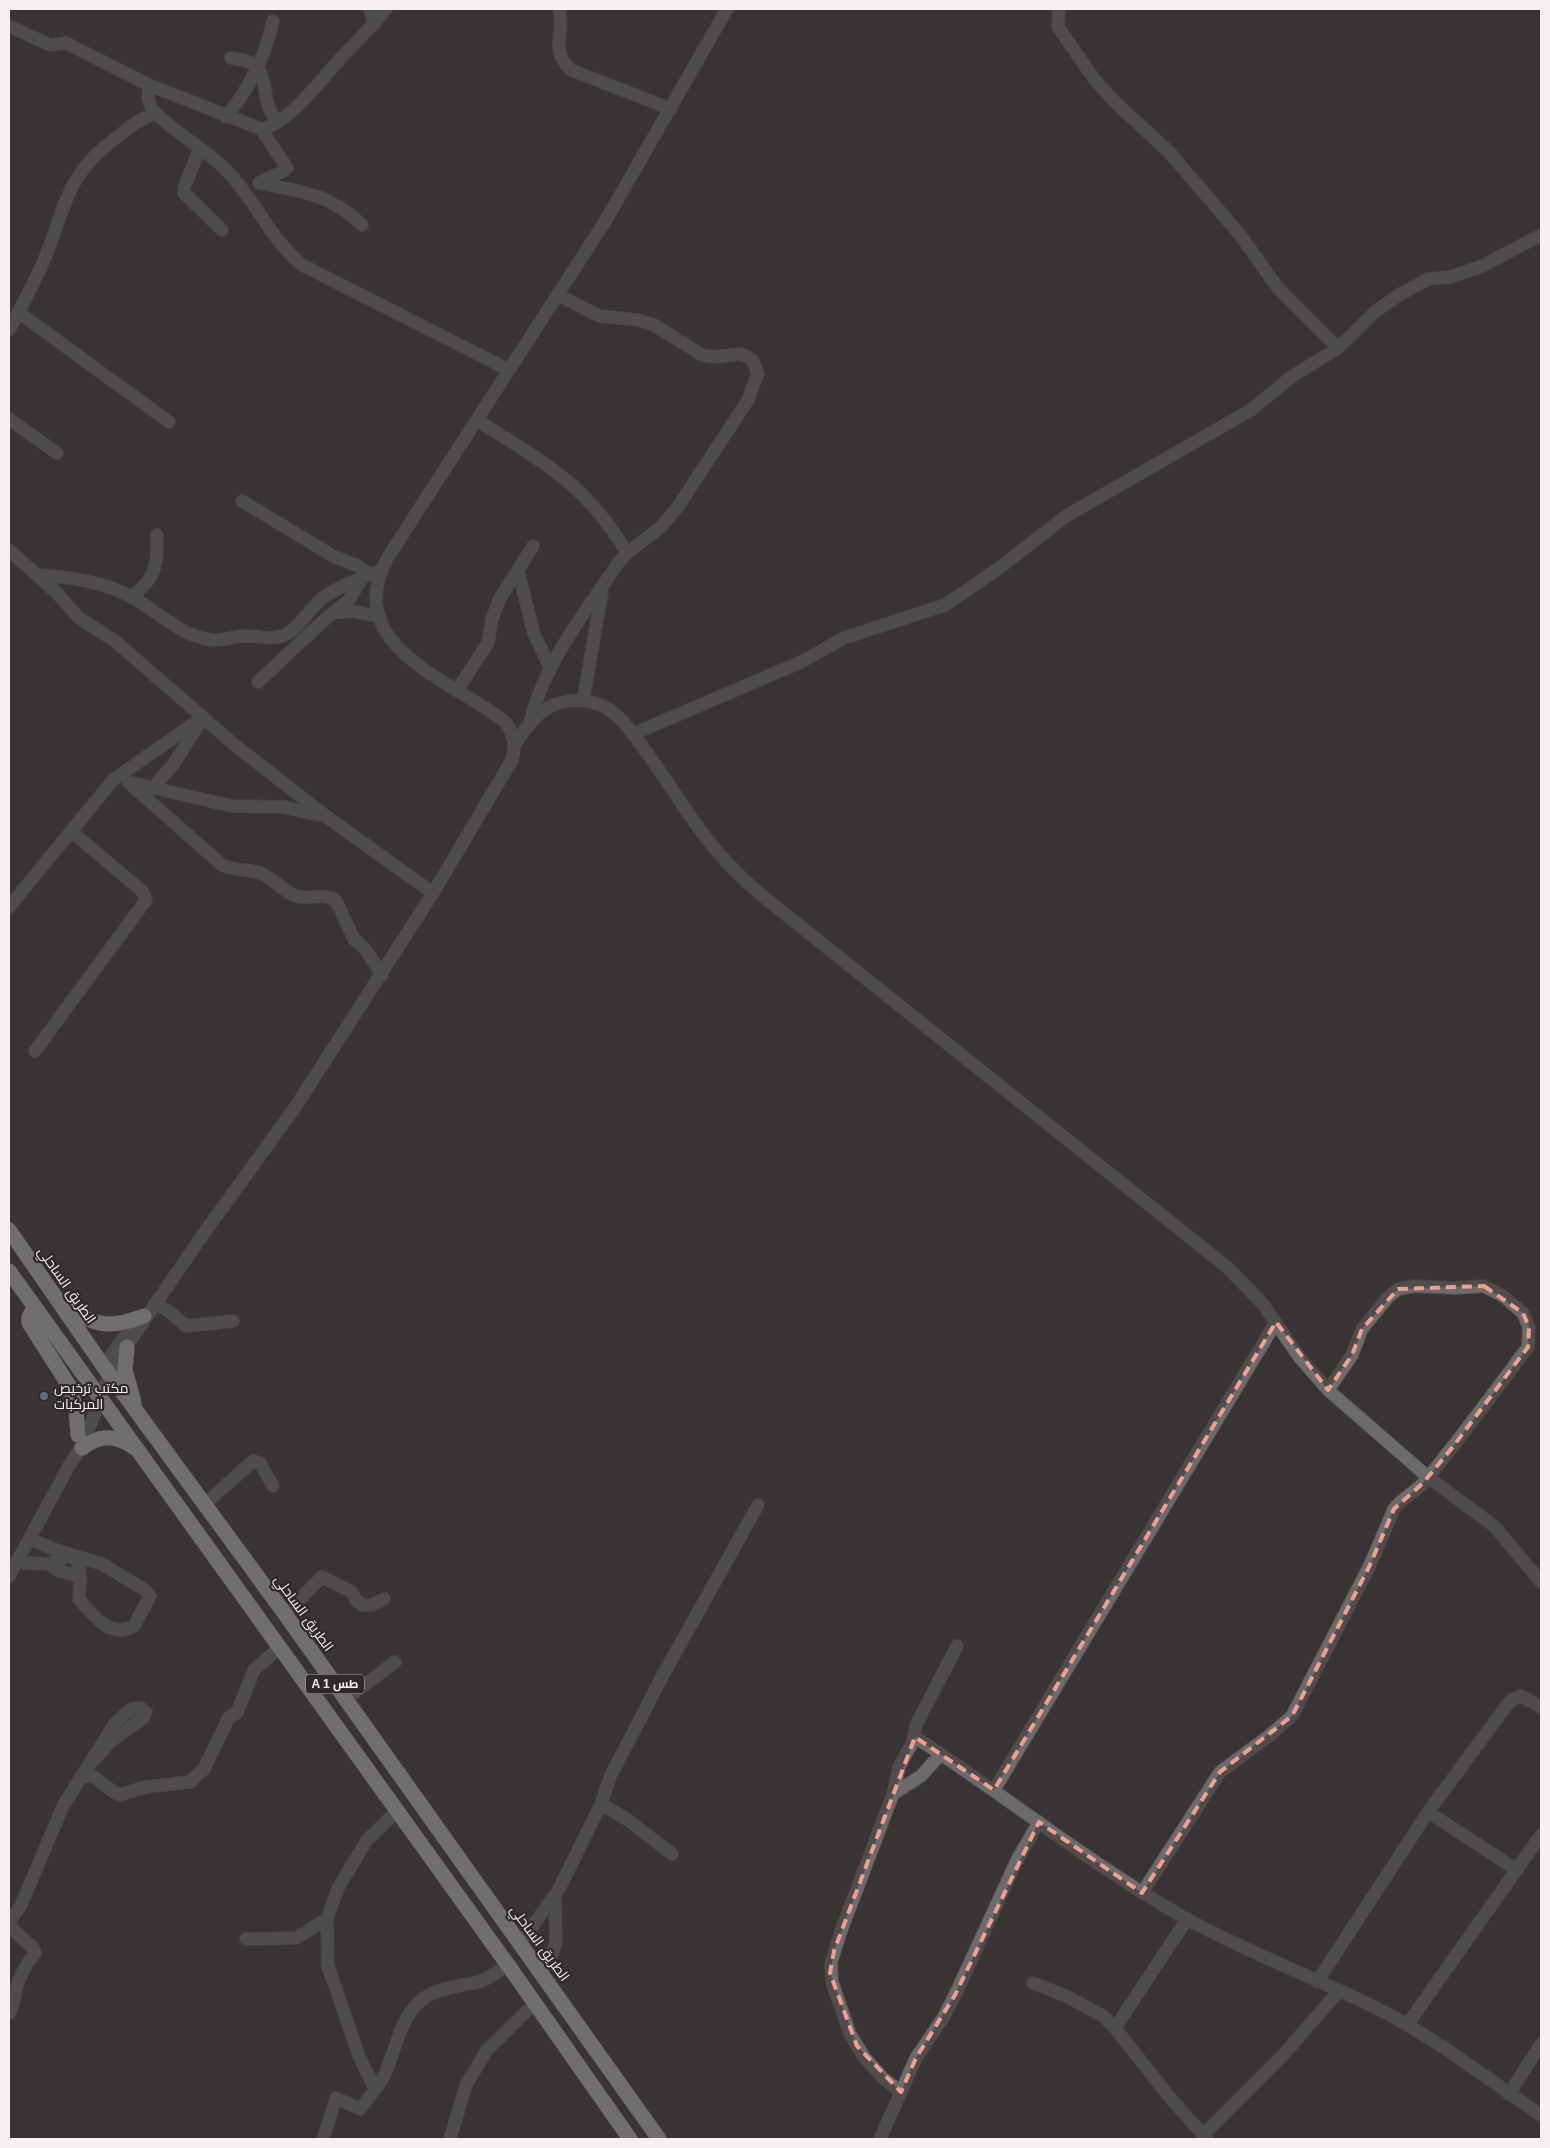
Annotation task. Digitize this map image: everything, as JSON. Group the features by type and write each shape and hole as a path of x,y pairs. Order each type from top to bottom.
{"highway":[{"name":"الطريق الساحلي","path":"9,1230 136,1411 285,1614 659,2139"},
{"name":"A 1 طس","path":"9,1271 98,1394 134,1448 280,1647 508,1965 630,2139"},
{"path":"53,1292 77,1313 96,1322 116,1325 150,1309"},
{"path":"34,1308 29,1317 29,1323 70,1387 76,1410 80,1441 112,1437 120,1439 134,1448"},
{"path":"127,1347 125,1370 136,1411"}],"street":[{"path":"370,9 374,25"},
{"path":"261,129 276,122 314,90 374,25 386,9"},
{"path":"559,9 561,26 557,45 564,63 571,70 671,109"},
{"path":"258,682 334,613 372,574 476,420 620,198 727,9"},
{"path":"1059,9 1058,27 1095,80 1116,103 1170,153 1241,236 1278,288 1338,348"},
{"path":"226,117 247,89 258,69 273,21"},
{"path":"9,26 50,45 66,42 149,85 226,117 261,129 287,168 244,190"},
{"path":"231,58 248,62 258,69 265,82 267,102 276,122"},
{"path":"149,85 149,104 156,114 227,170 244,190 282,246 302,265 508,370"},
{"path":"9,330 44,259 63,203 79,174 110,142 136,122 156,114"},
{"path":"200,148 184,188 184,194 222,230"},
{"path":"260,183 323,198 347,211 362,225"},
{"path":"633,734 801,662 844,638 945,605 998,569 1066,516 1236,420 1292,377 1338,348 1376,311 1416,285 1428,279 1450,277 1475,269 1541,235"},
{"path":"529,725 538,695 550,667 626,553 661,527 673,513 748,400 758,373 752,360 747,356 740,354 714,357 702,355 654,325 638,320 598,316 558,294"},
{"path":"18,312 170,422"},
{"path":"9,419 57,453"},
{"path":"476,420 555,470 577,487 613,529 626,553"},
{"path":"242,501 333,556 372,574 380,617 389,638 404,655 505,722 515,744"},
{"path":"131,597 144,586 156,566 156,536"},
{"path":"456,690 488,643 495,608 533,546"},
{"path":"9,550 57,593 79,618 115,641 236,746 327,817 434,893"},
{"path":"518,570 534,634 550,667"},
{"path":"37,576 87,580 131,597 178,628 200,637 224,640 245,636 273,638 292,631 325,596 372,574"},
{"path":"582,701 604,585"},
{"path":"334,613 352,611 380,617"},
{"path":"107,1370 127,1347 150,1309 296,1106 382,975 434,893 509,767 515,744 536,717 552,706 582,701 594,703 614,714 633,734 709,841 756,890 1228,1268 1251,1291 1276,1322 1300,1358 1328,1390 1428,1477 1494,1526 1541,1582"},
{"path":"9,906 113,780 203,717"},
{"path":"152,789 186,748 203,717"},
{"path":"113,780 231,806 284,808 327,817"},
{"path":"128,782 222,865 235,870 260,874 296,896 305,898 324,895 336,901 354,939 365,949 382,975"},
{"path":"35,1051 146,900 143,892 70,831"},
{"path":"1142,1893 1220,1772 1270,1736 1292,1716 1369,1568 1394,1509 1400,1500 1428,1477 1528,1347 1529,1327 1523,1312 1503,1296 1484,1286 1454,1288 1414,1286 1398,1288 1388,1297 1362,1329 1352,1355 1328,1390"},
{"path":"150,1309 170,1312 186,1326 233,1321"},
{"path":"9,1576 70,1464 120,1342 150,1309"},
{"path":"994,1790 1276,1322"},
{"path":"204,1505 253,1461 260,1463 273,1486"},
{"path":"520,1944 555,1897 602,1804 610,1777 663,1675 758,1505"},
{"path":"31,1538 72,1555 102,1564 145,1590 150,1596 134,1626 122,1631 108,1627 93,1616 79,1599 80,1577 78,1561 72,1555"},
{"path":"17,1562 48,1564 72,1555"},
{"path":"48,1564 57,1570 80,1577"},
{"path":"285,1614 322,1577 352,1592 356,1600 363,1605 372,1605 384,1599"},
{"path":"900,2092 883,2078 856,2046 840,2009 830,1973 834,1951 893,1794 899,1767 915,1737 916,1725 957,1646"},
{"path":"84,1773 91,1775 104,1783 109,1790 120,1795 145,1787 190,1782 204,1768 229,1717 237,1713 254,1670 280,1647"},
{"path":"346,1699 395,1662"},
{"path":"1317,1982 1428,1812 1513,1699 1526,1698 1541,1707"},
{"path":"9,1922 21,1905 63,1806 116,1722 131,1709 141,1708 146,1712 143,1718 111,1741 84,1773"},
{"path":"915,1737 994,1790 1086,1858 1142,1893 1186,1919 1407,2025 1541,2115"},
{"path":"893,1794 921,1776 941,1754"},
{"path":"602,1804 628,1820 672,1854"},
{"path":"375,2089 359,2056 328,1966 327,1919 338,1888 367,1840 397,1812"},
{"path":"1428,1812 1517,1870"},
{"path":"880,2139 916,2058 952,2001 1018,1858 1039,1822"},
{"path":"1407,2025 1541,1835"},
{"path":"542,1973 553,1952 556,1941 555,1897"},
{"path":"246,1938 296,1938 327,1919"},
{"path":"1116,2028 1186,1919"},
{"path":"9,1926 33,1948 35,1953 27,1964 16,1989 15,2001 9,2013"},
{"path":"323,2139 336,2098 360,2109 375,2089 384,2075 395,2044 407,2021 421,2001 428,1995 456,1984 482,1981 508,1965"},
{"path":"1033,1983 1091,2007 1116,2028 1171,2099 1205,2137 1283,2055 1339,1991"},
{"path":"450,2139 466,2085 487,2050 534,2004"},
{"path":"1509,2094 1541,2044"}],"highlighted area":[{"path":"1484,1286 1523,1313 1529,1327 1528,1347 1452,1448 1423,1483 1394,1509 1369,1567 1292,1716 1220,1772 1142,1893 1039,1822 955,1995 916,2058 901,2092 857,2046 830,1973 834,1951 915,1737 994,1790 1276,1322 1328,1390 1352,1355 1362,1329 1398,1289"}],"place":[{"name":"مكتب ترخيص المركبات","path":"44,1396"}]}
